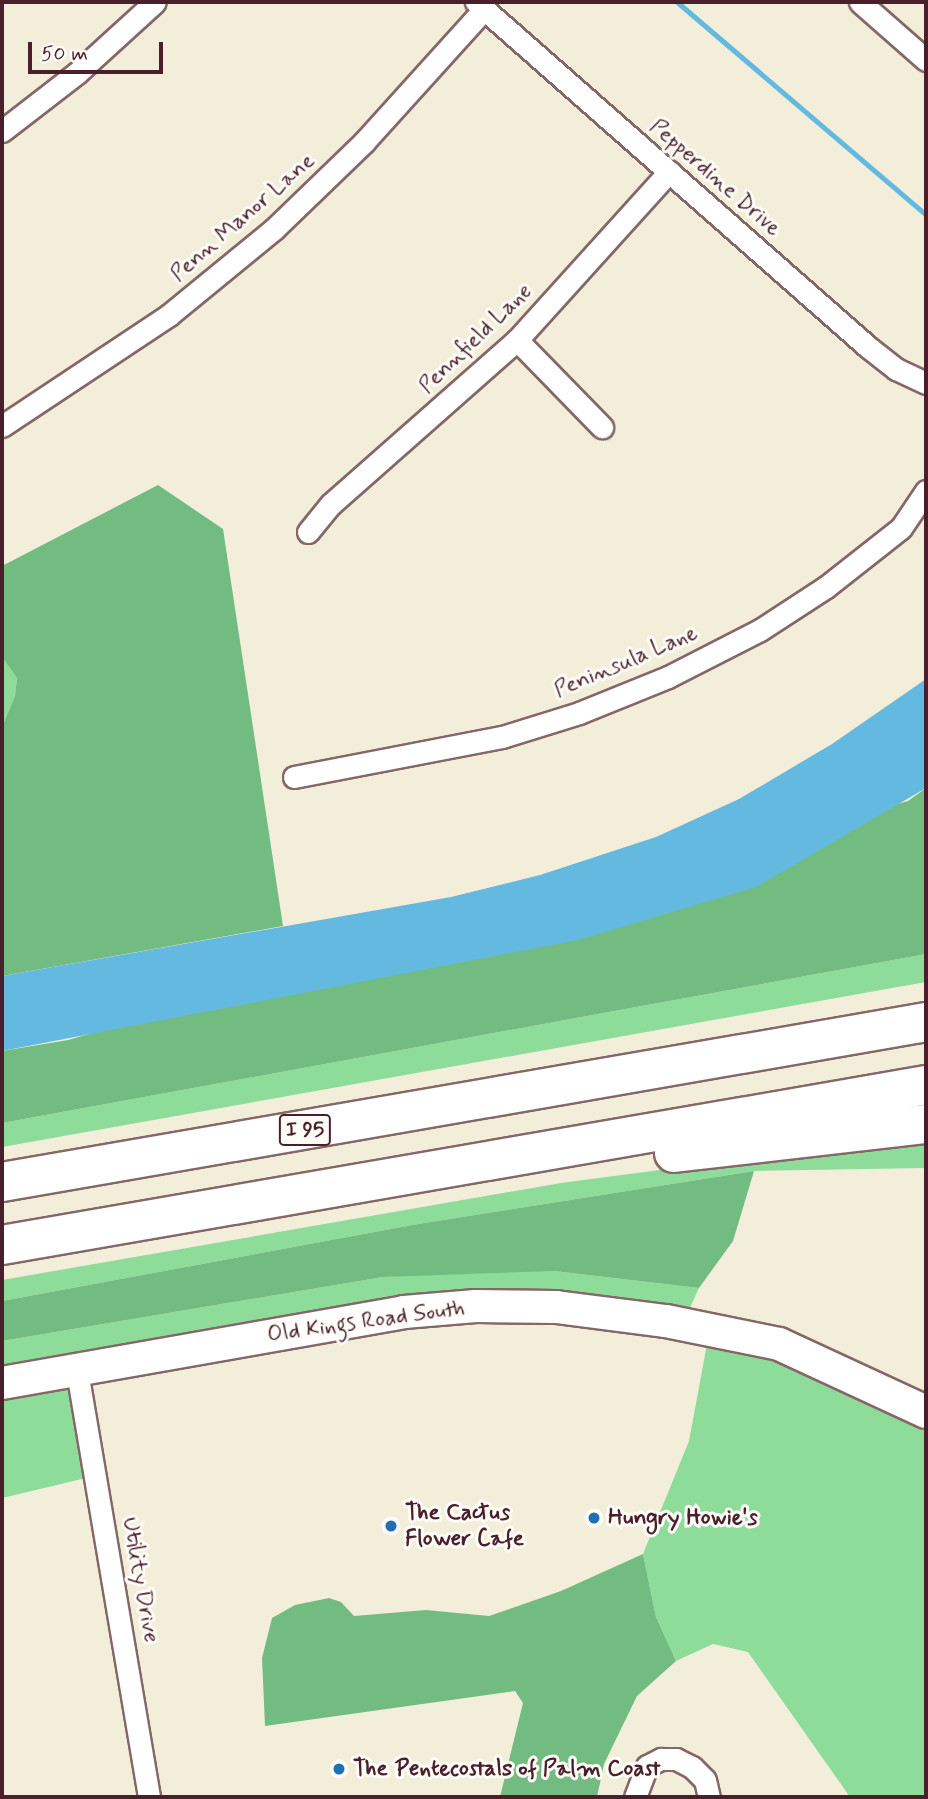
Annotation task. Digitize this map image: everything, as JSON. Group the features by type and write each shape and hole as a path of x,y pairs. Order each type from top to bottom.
{"highway":[{"path":"607,1078 674,1044 926,1001"},
{"name":"I 95","path":"2,1182 926,1022"},
{"path":"2,1245 926,1085"},
{"path":"484,1162 605,1161 926,1124"}],"street":[{"path":"2,131 77,74 155,2"},
{"path":"860,2 923,52"},
{"name":"Pepperdine Drive","path":"480,5 874,352 926,383"},
{"name":"Penn Manor Lane","path":"2,426 128,344 253,247 341,167 480,5"},
{"name":"Pennfield Lane","path":"308,532 331,504 517,340 669,172"},
{"path":"517,340 602,427"},
{"name":"Peninsula Lane","path":"294,777 502,737 658,682 760,629 826,587 901,528 926,491"},
{"name":"Old Kings Road South","path":"2,1383 404,1312 476,1306 556,1307 666,1321 779,1344 926,1412"},
{"name":"Utility Drive","path":"77,1371 149,1797"},
{"path":"635,1797 647,1766 668,1759 692,1767 705,1780 709,1797"}],"green space":[{"path":"158,485 223,529 283,926 2,976 2,727 15,696 17,678 2,657 2,566"},
{"path":"2,657 17,678 15,696 2,727"},
{"path":"926,788 926,954 2,1123 2,1051 68,1040 908,801"},
{"path":"926,954 926,982 2,1147 2,1123"},
{"path":"926,1135 926,1168 754,1171 418,1224 2,1301 2,1280 561,1183"},
{"path":"754,1171 733,1241 699,1288 554,1271 383,1277 2,1341 2,1301 418,1224"},
{"path":"466,1271 554,1271 699,1288 688,1312 612,1300 2,1369 2,1341 383,1277"},
{"path":"707,1344 738,1348 797,1369 926,1432 926,1797 850,1797 748,1652 713,1644 676,1661 656,1617 643,1554 689,1441"},
{"path":"90,1383 103,1474 2,1498 2,1398"},
{"path":"643,1554 656,1617 676,1661 637,1696 604,1764 597,1797 500,1797 523,1703 515,1691 265,1726 262,1658 272,1618 295,1605 329,1598 341,1602 354,1616 426,1610 489,1616 561,1591"}],"water":[{"path":"926,679 926,788 756,887 578,940 2,1051 2,976 451,897 540,875 656,837 739,799 832,744"}],"waterway":[{"path":"677,2 926,215"}],"place":[{"name":"Hungry Howie's","path":"594,1518"},
{"name":"The Cactus Flower Cafe","path":"391,1526"},
{"name":"The Pentecostals of Palm Coast","path":"339,1769"}]}
